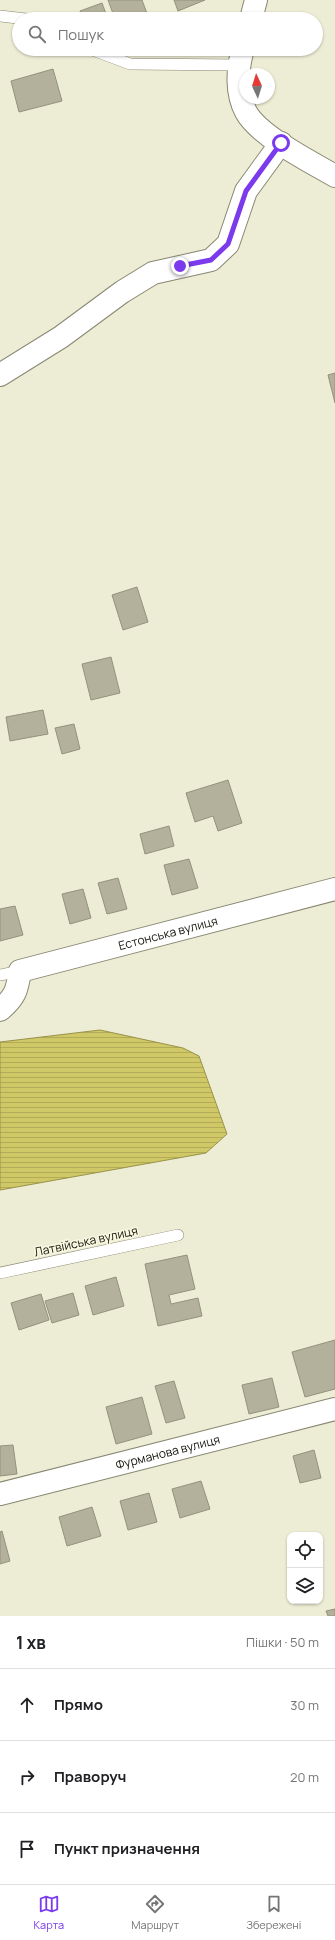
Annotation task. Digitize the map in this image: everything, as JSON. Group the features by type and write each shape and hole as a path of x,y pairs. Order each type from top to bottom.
{"street":[{"path":"253,12 256,0"},
{"path":"240,57 239,88 246,112 260,128 281,143 335,176"},
{"path":"0,375 61,337 122,292 153,273 211,260 228,244 246,191 281,143"},
{"name":"Естонська вулиця","path":"10,973 335,889"},
{"path":"0,1010 11,1001 17,991 10,973"},
{"name":"Фурманова вулиця","path":"0,1494 335,1409"}],"lane":[{"path":"0,16 12,17"},
{"path":"109,56 130,64 240,57"},
{"name":"Латвiйська вулиця","path":"0,1273 178,1235"}],"shaded area":[{"path":"100,1030 183,1048 199,1056 227,1134 206,1153 0,1190 0,1042"}],"building":[{"path":"108,0 142,0 146,12 112,12"},
{"path":"174,0 205,0 178,11"},
{"path":"102,3 105,12 80,12"},
{"path":"53,69 62,101 19,112 11,81"},
{"path":"335,373 335,403 328,375"},
{"path":"137,587 148,622 123,630 112,595"},
{"path":"111,657 120,693 91,700 82,664"},
{"path":"43,710 48,734 10,741 6,717"},
{"path":"74,724 80,749 62,754 55,728"},
{"path":"228,780 242,823 218,831 213,816 195,822 186,793"},
{"path":"169,826 174,846 145,854 140,834"},
{"path":"189,859 198,888 172,895 164,865"},
{"path":"118,878 127,909 107,914 98,883"},
{"path":"83,889 91,918 70,924 62,894"},
{"path":"15,906 23,935 0,941 0,909"},
{"path":"187,1255 195,1289 169,1295 171,1304 198,1298 202,1316 158,1326 145,1264"},
{"path":"116,1277 124,1306 93,1315 85,1286"},
{"path":"73,1293 79,1315 52,1323 45,1301"},
{"path":"41,1294 49,1320 19,1330 11,1303"},
{"path":"335,1340 335,1389 305,1397 292,1352"},
{"path":"272,1378 279,1407 249,1414 242,1385"},
{"path":"174,1381 185,1418 166,1423 155,1386"},
{"path":"142,1397 152,1434 116,1444 106,1407"},
{"path":"13,1445 17,1474 0,1476 0,1446"},
{"path":"314,1450 321,1478 300,1483 293,1456"},
{"path":"201,1481 210,1509 180,1518 172,1489"},
{"path":"149,1493 157,1522 128,1530 120,1501"},
{"path":"92,1507 101,1536 67,1546 59,1517"},
{"path":"2,1531 10,1561 0,1564 0,1532"},
{"path":"335,1609 335,1616 328,1616 326,1611"}],"route":[{"path":"180,266 211,260 228,244 246,191 281,143"}]}
